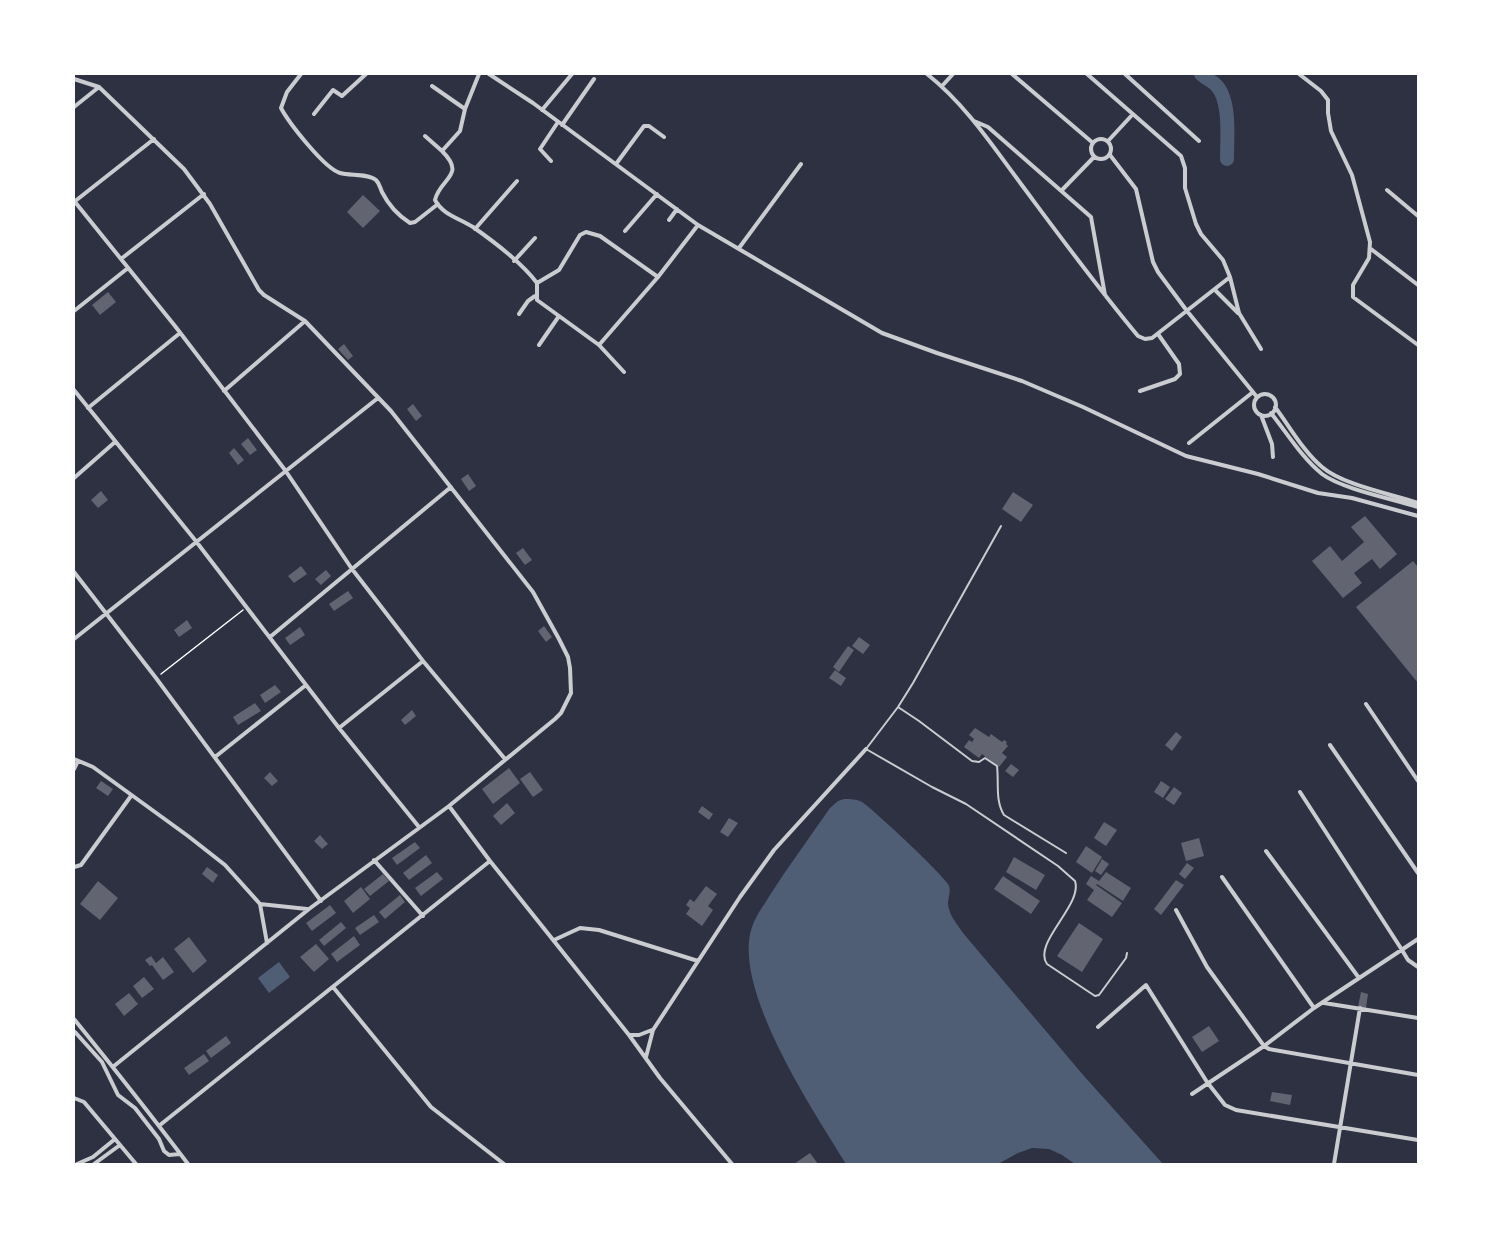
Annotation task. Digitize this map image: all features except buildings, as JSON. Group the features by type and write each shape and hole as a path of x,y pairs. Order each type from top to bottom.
{"street":[{"path":"301,74 286,92 281,108 300,135 329,167 342,174 370,177 378,182 383,194 398,214 410,223 415,222 438,204"},
{"path":"314,114 333,90 342,96 366,74"},
{"path":"442,151 460,131 465,109 480,74"},
{"path":"489,74 560,123 698,225 893,338 1022,381 1186,456 1258,474 1318,493 1352,498 1419,516"},
{"path":"542,110 572,74"},
{"path":"927,74 942,86 974,121 1105,296 1138,336 1148,339 1158,334 1230,277"},
{"path":"942,86 953,74"},
{"path":"1012,74 1093,143"},
{"path":"1087,74 1181,156 1185,168 1185,188 1196,224 1201,234 1223,260 1230,277 1239,314"},
{"path":"1125,74 1199,141"},
{"path":"1299,74 1322,91 1328,100 1331,131 1350,170 1371,248 1369,258 1353,285 1353,297 1419,345"},
{"path":"74,79 99,87 184,169 204,194 259,290 305,321 378,398 533,592 568,657 570,668 571,693 561,712 449,806 309,909 114,1066"},
{"path":"551,161 540,150 594,79"},
{"path":"432,86 465,109"},
{"path":"74,107 99,87"},
{"path":"1108,141 1133,114"},
{"path":"974,121 988,127 1091,217 1095,227 1105,296"},
{"path":"616,164 644,126 650,126 664,137"},
{"path":"425,136 442,151 452,164 453,171 446,184 436,195 435,200 438,204 445,212 476,229 537,283"},
{"path":"154,139 74,202 122,259 285,470 352,569 423,661 505,759"},
{"path":"1099,139 1108,141 1112,150 1110,155 1102,160 1094,157 1091,151 1093,143 1099,139"},
{"path":"1110,155 1136,189 1153,262 1158,272 1257,397"},
{"path":"1062,190 1094,157"},
{"path":"739,249 801,164"},
{"path":"476,229 517,181"},
{"path":"1387,190 1419,216"},
{"path":"122,259 204,194"},
{"path":"625,231 657,194"},
{"path":"669,220 677,209"},
{"path":"599,345 658,277 698,225"},
{"path":"537,283 559,270 580,235 586,232 600,236 658,277"},
{"path":"514,261 535,238"},
{"path":"1371,248 1419,285"},
{"path":"74,311 128,268"},
{"path":"519,314 535,296 537,283"},
{"path":"1215,290 1239,314 1261,349"},
{"path":"535,296 537,300 599,345 624,372"},
{"path":"539,345 559,316"},
{"path":"224,391 305,321"},
{"path":"88,408 180,333"},
{"path":"1140,391 1175,379 1180,375 1179,364 1158,334"},
{"path":"74,390 195,540 339,728 419,827"},
{"path":"1189,443 1253,392"},
{"path":"1273,457 1272,444 1261,415 1254,407 1257,397 1263,394 1270,395 1275,400 1275,408 1306,450 1325,470 1342,479 1419,505"},
{"path":"74,639 195,540 378,398"},
{"path":"1261,415 1271,413 1275,408"},
{"path":"1271,413 1305,456 1323,474 1341,483 1419,505"},
{"path":"74,478 115,442"},
{"path":"270,637 451,487"},
{"path":"74,572 321,900"},
{"path":"339,728 423,661"},
{"path":"215,757 306,684"},
{"path":"1366,704 1419,781"},
{"path":"1330,745 1419,873"},
{"path":"646,1057 653,1030 699,962 729,912 774,850 866,749"},
{"path":"74,769 76,760 93,767 225,865 260,904 267,944"},
{"path":"1300,792 1401,950 1408,960 1419,967"},
{"path":"74,867 81,865 131,796"},
{"path":"449,806 730,1164"},
{"path":"1266,851 1359,978"},
{"path":"374,860 423,915"},
{"path":"160,1125 490,861"},
{"path":"1222,877 1314,1008"},
{"path":"260,904 309,909"},
{"path":"1176,910 1207,967 1264,1046 1269,1049 1419,1075"},
{"path":"554,940 580,928 598,930 699,962"},
{"path":"1192,1094 1264,1046 1314,1008 1419,939"},
{"path":"1098,1027 1146,985 1225,1105 1236,1110 1419,1140"},
{"path":"333,987 431,1107 504,1164"},
{"path":"1323,1002 1419,1018"},
{"path":"1334,1164 1360,1008"},
{"path":"74,1019 114,1066 188,1164"},
{"path":"80,1027 74,1033 102,1062 118,1095 135,1108 153,1130 164,1151 169,1155 180,1154"},
{"path":"629,1035 639,1035 653,1030"},
{"path":"74,1098 84,1102 136,1164"},
{"path":"77,1164 93,1157 115,1139"},
{"path":"94,1164 120,1145"}],"lane":[{"path":"1001,526 935,646 898,707 866,749 966,804 1058,866 1075,881 1077,893 1058,924 1044,956 1047,964 1095,996 1099,995 1126,958 1127,952"},
{"path":"898,707 972,761 979,762 985,758 997,766 999,806 1004,815 1066,853"}],"path":[{"path":"156,678 247,607"}],"water":[{"path":"844,799 858,800 869,807 945,880 950,888 948,904 950,912 963,933 1084,1076 1163,1164 1075,1164 1049,1149 1032,1148 998,1164 846,1164 779,1049 753,982 749,953 752,927 760,910 830,808"},
{"path":"279,962 290,977 269,993 258,978"}],"waterway":[{"path":"1201,74 1216,85 1224,100 1227,120 1227,159"}]}
